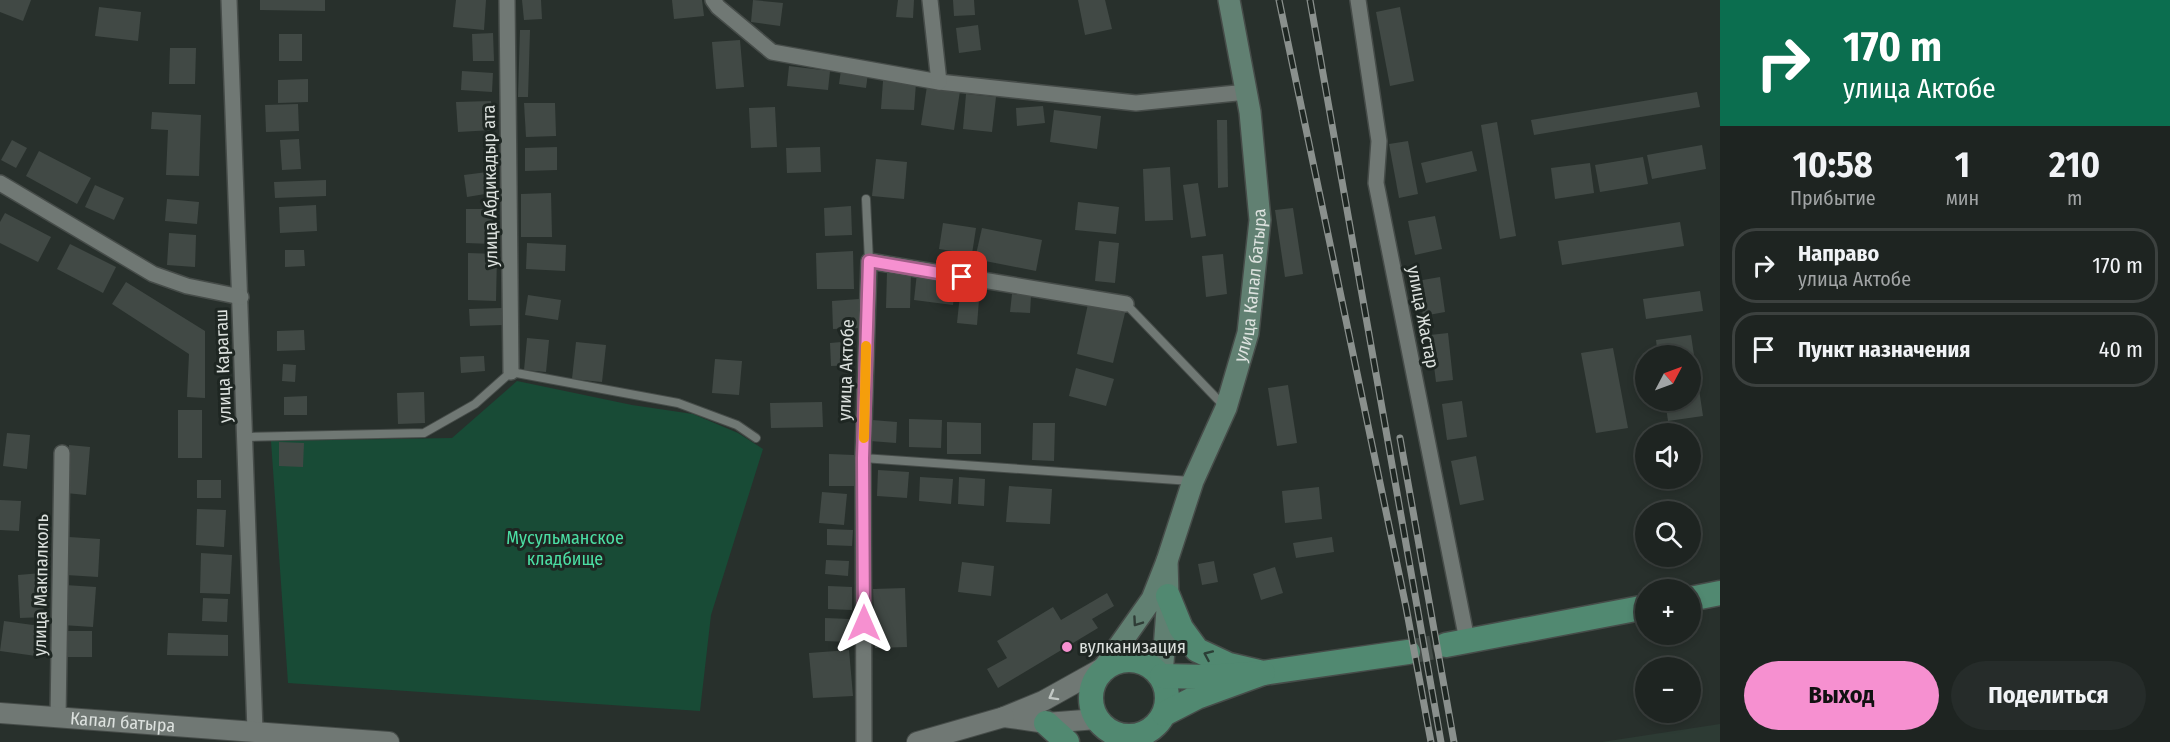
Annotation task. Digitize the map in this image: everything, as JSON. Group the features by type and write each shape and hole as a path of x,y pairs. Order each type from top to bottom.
{"main road":[{"name":"улица Капал батыра","path":"1104,667 1152,599 1193,481 1226,408 1248,333 1260,219 1247,92 1229,0"},
{"name":"улица Капал батыра","path":"1162,676 1168,596 1167,561"},
{"path":"1701,597 1720,593"},
{"path":"1168,596 1181,628 1197,650 1230,665 1263,673"},
{"path":"1457,642 1635,609"},
{"path":"1263,673 1197,697 1156,731 1136,736 1123,736 1099,729 1090,702 1091,689 1096,677 1104,667 1116,661 1129,659 1142,662 1162,676 1209,677 1263,673 1408,651"},
{"path":"1156,731 1167,702 1162,676"},
{"path":"1046,723 1067,742"}],"street":[{"name":"улица Карагаш","path":"229,0 255,731"},
{"name":"улица Абдикадыр ата","path":"507,0 512,372"},
{"path":"714,0 718,7 772,52 939,82 1136,103 1247,92"},
{"path":"930,0 939,82"},
{"name":"улица Жастар","path":"1358,0 1379,141 1376,183 1457,642"},
{"path":"0,183 153,274 187,286 240,297"},
{"path":"869,261 1126,304"},
{"name":"улица Актобе","path":"864,742 863,458 869,261"},
{"name":"улица Макпалколь","path":"58,718 62,453"},
{"path":"920,742 1004,717 1043,701 1104,667"},
{"name":"Капал батыра","path":"0,713 255,731 282,738 389,742"},
{"path":"1004,717 1099,729"}],"lane":[{"path":"866,199 869,261"},
{"path":"1126,304 1226,408"},
{"path":"245,437 424,433 475,404 512,372 678,403 737,425 756,438"},
{"path":"863,458 1193,481"}],"shaded area":[{"path":"1720,724 1720,742 1602,742"}],"green space":[{"name":"Мусульманское кладбище","path":"517,381 632,405 693,414 738,433 763,449 711,615 700,711 288,683 271,441 452,438"}],"building":[{"path":"0,0 31,0 23,21 0,12"},
{"path":"260,0 325,0 325,11 260,10"},
{"path":"456,0 486,0 484,30 453,27"},
{"path":"522,0 541,0 542,19 524,20"},
{"path":"672,0 702,0 704,16 674,19"},
{"path":"753,0 783,3 780,26 751,22"},
{"path":"898,0 914,0 913,18 896,17"},
{"path":"953,0 974,0 975,15 954,16"},
{"path":"1078,0 1105,0 1112,29 1085,35"},
{"path":"99,7 141,12 138,41 95,36"},
{"path":"1400,7 1414,81 1390,86 1376,12"},
{"path":"978,25 981,50 959,53 956,28"},
{"path":"520,30 530,30 528,97 518,97"},
{"path":"493,33 494,61 473,61 472,34"},
{"path":"279,34 302,34 302,61 279,61"},
{"path":"740,40 744,87 716,89 712,42"},
{"path":"170,48 196,48 195,84 169,84"},
{"path":"789,66 830,71 828,90 787,86"},
{"path":"841,70 868,73 866,88 839,84"},
{"path":"462,71 493,73 492,92 461,90"},
{"path":"308,79 308,102 278,103 278,80"},
{"path":"883,81 916,83 914,110 881,109"},
{"path":"927,86 960,91 954,130 921,125"},
{"path":"1697,92 1700,107 1534,135 1531,120"},
{"path":"966,94 996,97 992,132 963,129"},
{"path":"491,101 493,130 458,132 456,102"},
{"path":"524,103 555,103 556,136 526,137"},
{"path":"298,104 299,131 266,132 265,105"},
{"path":"1043,106 1045,123 1017,126 1016,108"},
{"path":"775,107 777,147 751,148 749,108"},
{"path":"1054,110 1101,116 1097,149 1050,142"},
{"path":"152,112 201,115 199,176 166,175 168,130 151,129"},
{"path":"1217,120 1227,120 1228,187 1218,188"},
{"path":"1497,122 1516,236 1500,239 1481,125"},
{"path":"299,139 301,169 282,170 280,140"},
{"path":"12,140 27,148 16,168 1,160"},
{"path":"1408,141 1418,194 1399,198 1389,144"},
{"path":"1702,145 1706,169 1652,179 1647,155"},
{"path":"557,147 557,170 525,171 525,148"},
{"path":"820,147 821,172 787,173 786,148"},
{"path":"39,151 91,178 77,204 26,176"},
{"path":"1472,151 1477,171 1426,183 1421,163"},
{"path":"1643,157 1648,184 1600,192 1595,165"},
{"path":"876,159 907,162 904,199 872,196"},
{"path":"1590,163 1594,193 1555,199 1551,168"},
{"path":"1170,167 1173,220 1145,221 1143,169"},
{"path":"495,171 497,192 467,197 464,175"},
{"path":"326,180 326,196 275,198 274,182"},
{"path":"1198,183 1206,236 1191,238 1183,185"},
{"path":"95,185 124,198 114,220 85,207"},
{"path":"551,193 552,237 521,237 521,194"},
{"path":"167,199 199,202 197,224 165,221"},
{"path":"1078,202 1119,207 1116,234 1075,230"},
{"path":"316,205 317,231 280,233 279,207"},
{"path":"851,206 852,235 825,236 824,208"},
{"path":"1293,208 1303,274 1285,277 1275,210"},
{"path":"466,209 493,209 492,244 466,243"},
{"path":"5,213 51,237 38,262 0,243 0,222"},
{"path":"1435,216 1442,249 1415,255 1408,221"},
{"path":"1680,222 1684,246 1562,265 1558,241"},
{"path":"943,223 976,228 972,254 939,249"},
{"path":"982,228 1042,240 1036,271 975,259"},
{"path":"169,233 196,235 195,267 167,265"},
{"path":"1099,241 1119,243 1115,283 1095,281"},
{"path":"527,243 566,245 565,271 526,269"},
{"path":"70,244 116,267 103,293 57,269"},
{"path":"285,250 304,250 305,266 285,267"},
{"path":"853,251 854,289 817,289 816,253"},
{"path":"468,253 497,254 496,301 468,300"},
{"path":"1223,254 1227,294 1206,297 1202,256"},
{"path":"887,272 911,273 910,308 886,308"},
{"path":"917,273 956,278 953,305 914,300"},
{"path":"1440,277 1445,312 1423,316 1417,281"},
{"path":"126,282 205,331 205,398 187,397 189,354 112,304"},
{"path":"961,285 980,287 977,325 957,323"},
{"path":"1700,291 1703,311 1646,319 1643,299"},
{"path":"1012,294 1031,296 1030,313 1010,312"},
{"path":"528,295 561,300 558,320 525,315"},
{"path":"859,299 860,328 833,329 832,301"},
{"path":"1088,304 1125,313 1113,363 1077,354"},
{"path":"502,308 503,325 470,326 469,309"},
{"path":"304,330 305,350 277,351 277,331"},
{"path":"1448,333 1453,380 1436,382 1430,335"},
{"path":"1691,335 1692,345 1657,345 1656,340"},
{"path":"527,338 549,340 546,372 524,370"},
{"path":"853,341 855,365 831,366 830,343"},
{"path":"576,342 606,345 602,382 572,379"},
{"path":"1613,348 1628,428 1596,433 1581,353"},
{"path":"484,356 485,371 461,373 460,357"},
{"path":"715,359 742,361 739,395 712,393"},
{"path":"283,364 296,365 295,382 282,381"},
{"path":"1076,368 1114,379 1106,406 1069,396"},
{"path":"1288,385 1297,443 1277,446 1268,388"},
{"path":"424,392 425,423 398,424 397,393"},
{"path":"307,396 307,415 284,415 284,397"},
{"path":"1462,401 1467,437 1447,440 1442,404"},
{"path":"822,402 823,427 771,428 770,403"},
{"path":"1701,402 1703,416 1668,421 1667,411 1701,411"},
{"path":"178,410 202,410 202,458 178,458"},
{"path":"909,419 942,420 941,448 909,447"},
{"path":"872,420 897,422 896,443 870,441"},
{"path":"947,422 981,423 981,454 947,454"},
{"path":"1033,423 1055,423 1054,461 1032,460"},
{"path":"7,433 30,435 27,469 3,466"},
{"path":"279,442 304,443 303,467 279,466"},
{"path":"69,445 90,447 86,495 66,493"},
{"path":"829,454 854,455 854,486 829,486"},
{"path":"1476,456 1484,500 1460,505 1451,461"},
{"path":"878,470 909,472 907,498 877,496"},
{"path":"920,477 953,479 951,504 919,501"},
{"path":"959,477 985,479 984,506 958,504"},
{"path":"197,480 221,480 221,498 197,498"},
{"path":"1009,486 1052,489 1050,524 1006,522"},
{"path":"1319,487 1322,519 1285,523 1282,491"},
{"path":"822,492 847,494 844,525 819,523"},
{"path":"0,500 21,501 19,531 0,530"},
{"path":"197,509 226,510 224,547 196,545"},
{"path":"827,529 853,530 852,546 827,545"},
{"path":"69,537 100,539 98,577 66,575"},
{"path":"1332,537 1334,552 1296,558 1293,543"},
{"path":"201,553 232,555 230,594 200,593"},
{"path":"826,560 849,561 848,576 825,574"},
{"path":"1214,561 1218,582 1202,585 1198,564"},
{"path":"962,562 994,566 991,596 958,592"},
{"path":"1275,567 1283,593 1261,600 1253,574"},
{"path":"42,573 44,617 20,618 18,575"},
{"path":"65,585 96,587 93,627 62,625"},
{"path":"828,586 852,587 852,610 828,609"},
{"path":"905,588 907,647 875,648 873,589"},
{"path":"1107,593 1114,606 1092,619 1098,628 998,688 987,669 1007,658 997,641 1053,607 1061,620"},
{"path":"203,598 228,599 227,622 202,621"},
{"path":"825,618 849,619 848,642 825,641"},
{"path":"4,621 40,626 36,656 0,651"},
{"path":"62,631 92,631 92,657 62,657"},
{"path":"168,633 228,635 228,656 167,655"},
{"path":"849,650 853,696 813,698 809,653"}],"tunnel":[{"path":"1408,652 1446,645"}],"railway":[{"path":"1279,0 1406,607 1431,742"},
{"path":"1310,0 1441,742"},
{"path":"1400,438 1454,742"}],"slow traffic":[{"path":"864,438 866,346"}],"place":[{"name":"вулканизация","path":"1067,647"}],"route":[{"path":"864,623 863,458 869,261 962,277"}]}
